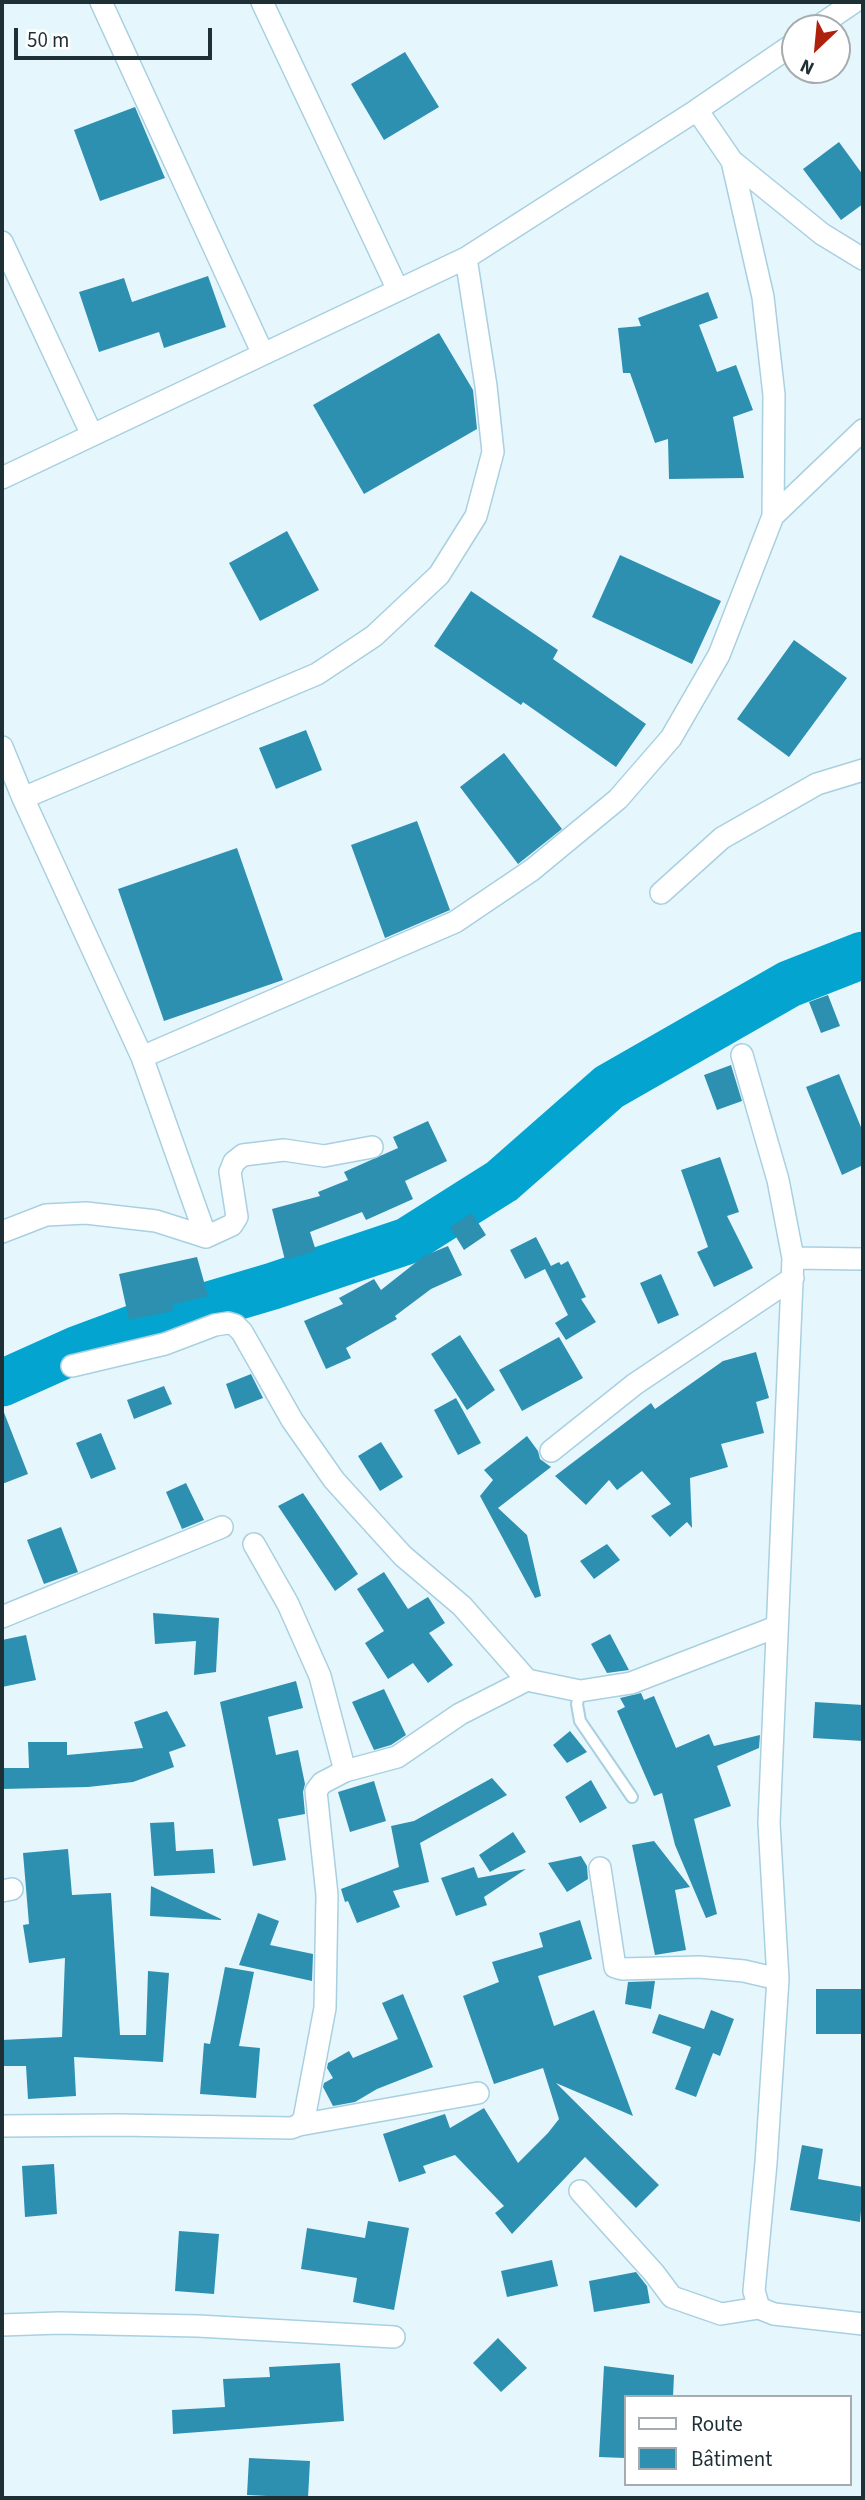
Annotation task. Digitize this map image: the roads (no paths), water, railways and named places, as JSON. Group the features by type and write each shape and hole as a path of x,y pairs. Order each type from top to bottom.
{"street":[{"path":"101,2 263,354"},
{"path":"262,2 398,290"},
{"path":"836,14 854,2"},
{"path":"2,478 466,258 697,110 781,53"},
{"path":"697,110 732,161 822,234 863,259"},
{"path":"142,1057 455,922 532,870 618,799 671,738 719,655 773,516 773,382 763,297 732,161"},
{"path":"2,242 92,435"},
{"path":"23,798 317,674 374,636 439,575 476,516 493,452 486,386 466,258"},
{"path":"773,516 863,430"},
{"path":"2,747 142,1057 206,1237"},
{"path":"661,893 722,838 817,784 863,770"},
{"path":"742,1055 778,1180 793,1268 769,1823 778,1979 766,2163 754,2291 759,2308"},
{"path":"2,1232 47,1215 86,1213 156,1222 206,1237 232,1225 237,1217 230,1172 234,1162 243,1156 284,1150 324,1156 372,1147"},
{"path":"551,1451 635,1384 793,1268 863,1259"},
{"path":"72,1366 166,1344 215,1325 235,1325 242,1332 292,1420 334,1480 404,1556 462,1606 527,1680 580,1691 631,1683 776,1627"},
{"path":"2,1617 222,1527"},
{"path":"254,1544 288,1604 320,1676 345,1771"},
{"path":"299,2125 304,2119 325,2007 327,1895 316,1791 322,1783 345,1771 397,1757 460,1714 527,1680"},
{"path":"600,1868 615,1967 744,1970 778,1979"},
{"path":"2,2126 291,2128 478,2093"},
{"path":"580,2191 654,2273 672,2297 721,2314 759,2308 774,2314 863,2324"},
{"path":"2,2325 58,2323 198,2326 394,2337"}],"lane":[{"path":"580,1691 577,1704 580,1721 632,1797"}],"waterway":[{"path":"2,1383 78,1349 148,1323 273,1286 407,1241 502,1181 609,1087 789,984 863,955"}]}
